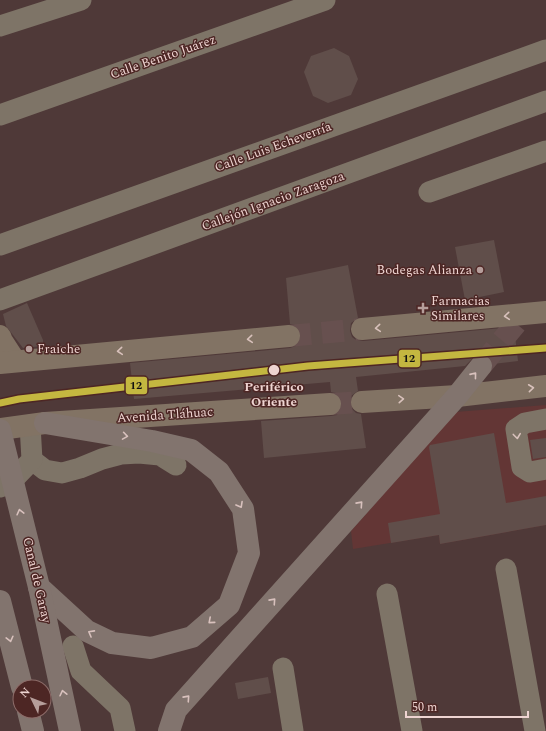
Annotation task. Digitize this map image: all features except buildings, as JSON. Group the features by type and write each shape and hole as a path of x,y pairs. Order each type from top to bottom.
{"highway":[{"path":"169,731 176,710 481,366"},
{"path":"38,424 152,441 191,450 219,472 243,509 249,552 229,605 192,637 151,648 112,643 86,631 39,586"},
{"name":"Canal de Garay","path":"0,430 39,586 70,731"},
{"path":"0,601 20,679"},
{"path":"30,719 32,731"}],"main road":[{"path":"362,329 546,312"},
{"path":"0,336 7,362 289,336"},
{"path":"362,402 456,396 546,386"},
{"name":"Avenida Tláhuac","path":"0,430 38,424 330,404"}],"street":[{"path":"0,26 81,0"},
{"name":"Calle Benito Juárez","path":"0,115 326,0"},
{"name":"Calle Luis Echeverría","path":"0,245 546,50"},
{"name":"Callejón Ignacio Zaragoza","path":"0,300 546,101"},
{"path":"429,192 546,151"},
{"path":"546,419 526,422 516,429 522,467 530,472 546,469"},
{"path":"0,487 9,484 32,460 38,424"},
{"path":"32,460 45,470 62,473 121,454 139,453 160,455 176,465"},
{"path":"506,569 534,731"},
{"path":"387,594 412,731"},
{"path":"73,646 81,671 120,708 125,731"},
{"path":"282,668 293,731"}],"shaded area":[{"path":"546,405 546,525 440,544 439,535 353,549 351,531 455,412"}],"tunnel":[{"path":"481,366 524,314"},
{"path":"289,336 362,329"},
{"path":"330,404 362,402"}],"transit line":[{"name":"12","path":"0,403 19,399 308,366 546,348"}],"place":[{"name":"Bodegas Alianza","path":"480,270"},
{"name":"Farmacias Similares","path":"423,308"},
{"name":"Fraiche","path":"29,349"},
{"name":"Periférico Oriente","path":"274,370"}]}
